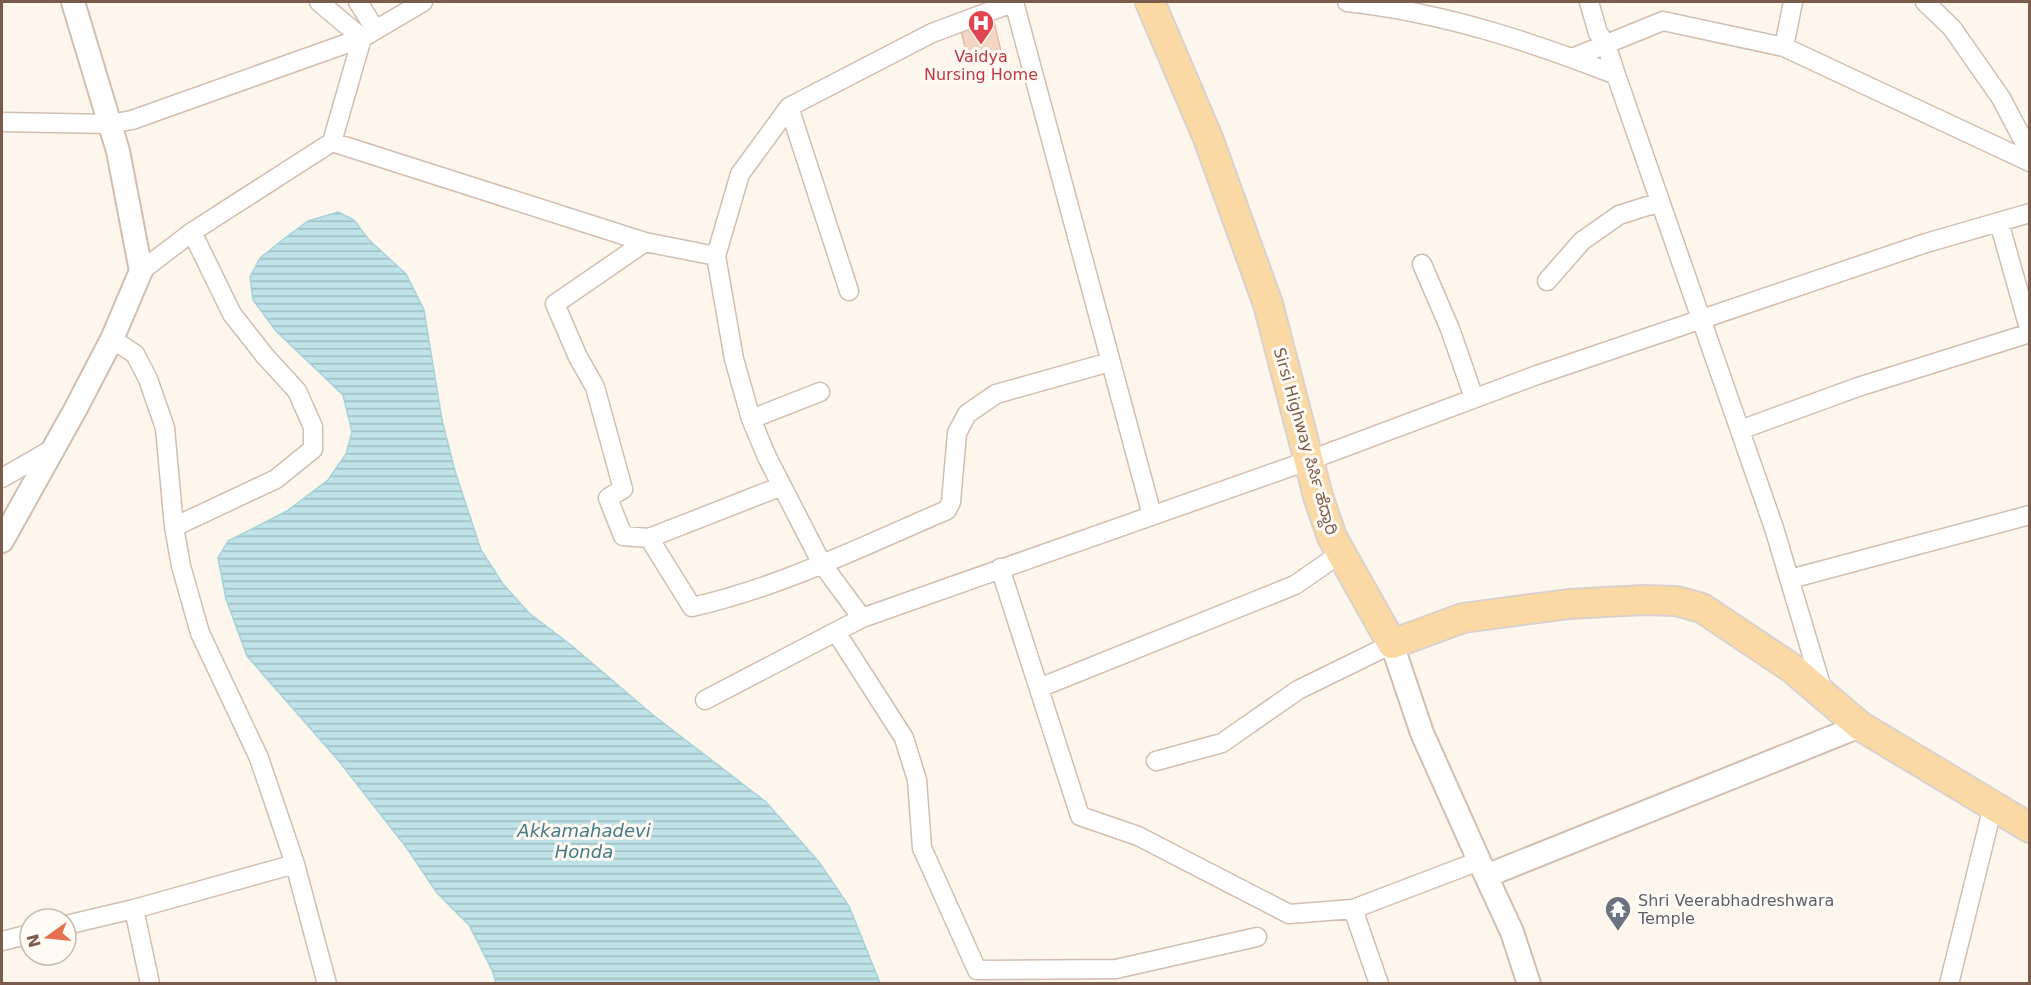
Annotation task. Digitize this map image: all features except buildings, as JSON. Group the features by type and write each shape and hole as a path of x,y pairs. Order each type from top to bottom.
{"main road":[{"name":"Sirsi Highway ಸಿರ್ಸಿ ಹೆದ್ದಾರಿ","path":"1150,2 1208,138 1268,304 1318,496 1332,537 1392,644"},
{"path":"1392,644 1463,618 1569,604 1643,600 1676,601 1702,608 1793,669 1860,726 2030,828"}],"street":[{"path":"73,2 118,151 141,271"},
{"path":"319,2 369,33"},
{"path":"2,541 112,339 141,271 192,232 332,142 369,33 358,2"},
{"path":"2,122 109,124 132,120 369,33 419,2"},
{"path":"861,618 822,564 767,457 751,419 734,359 716,256 740,174 789,107 932,33 1014,2 1152,515"},
{"path":"1347,2 1381,5 1451,20 1572,58 1616,75"},
{"path":"1589,2 1598,33 1606,44 1740,430 1790,579 1825,696"},
{"path":"1784,47 1793,2"},
{"path":"1925,2 1953,28 2001,98 2030,153"},
{"path":"1572,58 1664,21 1784,47 2030,162"},
{"path":"789,107 849,291"},
{"path":"332,142 645,243 716,256"},
{"path":"1547,280 1582,241 1619,215 1660,202"},
{"path":"705,700 861,618 1310,460 1537,375 1926,243 2030,213"},
{"path":"1740,430 1858,387 2030,333 1999,222"},
{"path":"174,527 276,479 313,449 313,427 297,391 265,356 232,314 192,232"},
{"path":"645,243 555,304 578,357 595,387 623,489 608,498 623,536 649,538 782,486"},
{"path":"1422,264 1450,328 1474,398"},
{"path":"112,339 135,354 148,379 165,428 174,527 181,566 200,633 259,758 295,864 327,984"},
{"path":"649,538 692,607 725,600 783,581 947,510 951,502 957,433 967,414 996,394 1110,362"},
{"path":"751,419 820,392"},
{"path":"2,478 54,448"},
{"path":"1790,579 2030,515"},
{"path":"1039,688 1295,585 1341,553"},
{"path":"1000,568 1080,816 1138,836 1289,914 1353,909 1482,869 1860,726"},
{"path":"836,632 904,738 917,780 922,848 977,970 1116,969 1257,937"},
{"path":"1156,761 1222,743 1298,690 1392,644 1422,733 1512,932 1529,984"},
{"path":"1949,984 1993,806"},
{"path":"78,922 295,864"},
{"path":"134,909 150,984"},
{"path":"1353,909 1378,984"},
{"path":"2,941 18,937"}],"water":[{"name":"Akkamahadevi Honda","path":"338,212 354,220 369,240 406,274 424,310 442,420 455,471 481,550 503,584 529,613 571,645 653,715 766,802 819,862 849,906 880,983 496,983 492,970 469,925 437,893 406,847 338,760 247,656 226,599 218,558 228,541 287,511 328,480 346,454 352,432 343,395 276,331 253,300 250,277 260,258 308,221"}],"place":[{"name":"Vaidya Nursing Home","path":"981,46"},
{"name":"Shri Veerabhadreshwara Temple","path":"1618,932"}]}
